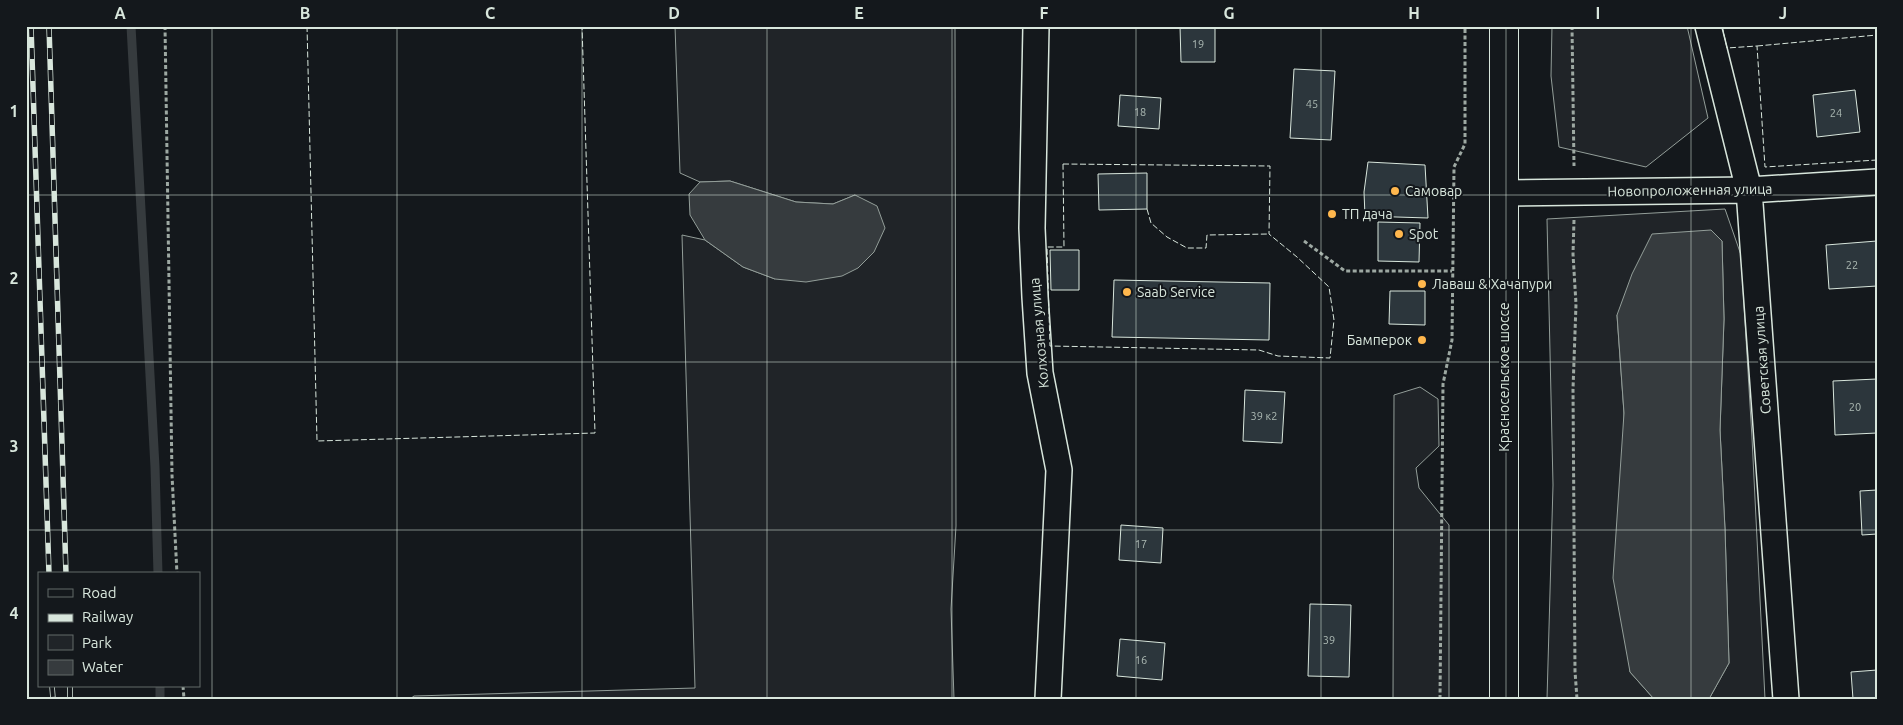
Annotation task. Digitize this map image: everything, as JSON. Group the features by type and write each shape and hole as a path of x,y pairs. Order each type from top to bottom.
{"highway":[{"name":"Красносельское шоссе","path":"1504,26 1504,699"}],"street":[{"name":"Колхозная улица","path":"1036,26 1032,228 1035,297 1040,373 1059,470 1048,699"},
{"name":"Советская улица","path":"1708,26 1749,190 1786,699"},
{"name":"Новопроложенная улица","path":"1504,193 1749,190 1877,182"}],"path":[{"path":"165,26 172,475 177,572"},
{"path":"1440,699 1443,384 1452,340 1454,167 1465,144 1465,26"},
{"path":"1572,26 1573,254 1576,304 1573,389 1573,494 1577,699"},
{"path":"1304,241 1345,271 1452,271"}],"green space":[{"path":"675,26 955,26 956,526 951,609 954,699 410,699 414,696 695,688 682,235 705,240 743,267 775,279 855,195 833,204 796,202 730,181 700,182 680,173"},
{"path":"1552,26 1687,26 1708,118 1646,167 1559,147 1551,76"},
{"path":"1725,209 1741,255 1765,699 1709,699 1729,663 1720,430 1724,319 1722,241 1617,315 1624,413 1630,672 1654,699 1547,699 1553,485 1547,219"},
{"path":"1420,387 1438,399 1439,446 1416,468 1419,488 1449,525 1449,699 1393,699 1394,395"}],"water":[{"path":"730,181 796,202 833,204 855,195 877,206 885,228 874,252 858,268 842,276 806,282 775,279 743,267 705,240 690,215 689,194 700,182"},
{"path":"1711,230 1722,241 1724,319 1720,430 1729,663 1709,699 1654,699 1630,672 1613,578 1624,413 1617,315 1632,274 1652,234"}],"building":[{"path":"1180,26 1215,26 1215,62 1181,62"},
{"path":"1294,69 1335,71 1331,140 1290,138"},
{"path":"1855,90 1860,132 1817,137 1813,95"},
{"path":"1120,95 1161,98 1159,129 1118,126"},
{"name":"Самовар","path":"1368,162 1425,165 1428,218 1365,216 1364,192"},
{"path":"1147,173 1147,209 1099,210 1098,174"},
{"name":"Spot","path":"1378,222 1420,223 1419,262 1378,261"},
{"path":"1877,241 1877,286 1829,289 1826,245"},
{"path":"1050,250 1079,250 1079,290 1051,290"},
{"path":"1114,280 1270,283 1269,340 1112,337"},
{"path":"1390,291 1425,291 1425,325 1389,324"},
{"path":"1877,379 1877,433 1835,435 1833,381"},
{"path":"1245,390 1285,392 1282,443 1243,441"},
{"path":"1877,490 1877,534 1862,535 1860,491"},
{"path":"1121,525 1163,528 1161,563 1119,560"},
{"path":"1310,604 1351,605 1349,677 1308,676"},
{"path":"1120,639 1165,643 1162,680 1117,676"},
{"path":"1877,670 1877,699 1853,699 1851,672"}],"waterway":[{"path":"131,26 155,467 158,572"},
{"path":"160,688 160,699"}],"railway":[{"path":"31,26 49,572"},
{"path":"49,26 66,572"},
{"path":"52,688 53,699"},
{"path":"70,688 70,699"}],"fence":[{"path":"307,26 317,441 595,433 582,26"},
{"path":"1722,26 1727,48 1757,46 1765,167 1877,160"},
{"path":"1757,46 1877,35"},
{"path":"1063,164 1270,166 1269,234 1329,287 1334,320 1330,358 1278,356 1259,350 1050,346 1047,247 1064,247 1063,164"},
{"path":"1147,209 1151,223 1167,237 1187,248 1206,248 1207,235 1269,234"}],"place":[{"name":"Самовар","path":"1395,191"},
{"name":"ТП дача","path":"1332,214"},
{"name":"Spot","path":"1399,234"},
{"name":"Лаваш & Хачапури","path":"1422,284"},
{"name":"Saab Service","path":"1127,292"},
{"name":"Бамперок","path":"1422,340"}]}
